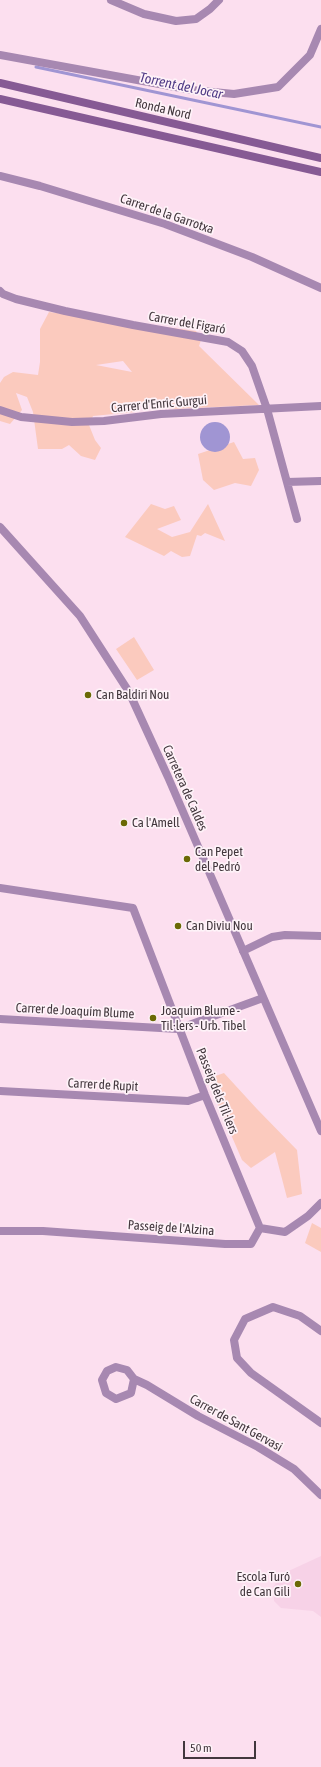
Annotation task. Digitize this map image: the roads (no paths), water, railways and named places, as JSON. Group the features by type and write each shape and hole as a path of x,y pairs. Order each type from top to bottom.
{"main road":[{"name":"Ronda Nord","path":"0,83 321,158"},
{"name":"Ronda Nord","path":"0,99 321,172"}],"street":[{"path":"111,0 144,14 176,20 196,19 210,9 219,0"},
{"path":"0,55 192,90 234,94 278,87 310,55 321,29"},
{"name":"Carrer de la Garrotxa","path":"0,176 40,186 165,224 252,257 321,288"},
{"name":"Carrer del Figaró","path":"0,291 3,294 16,299 65,311 228,342 242,351 252,366 267,409 297,519"},
{"name":"Carrer d'Enric Gurgui","path":"0,410 21,417 72,422 104,421 160,414 321,406"},
{"path":"287,482 321,481"},
{"name":"Carretera de Caldes","path":"0,527 80,616 129,692 168,777 321,1131"},
{"name":"Passeig dels Til·lers","path":"0,888 133,908 204,1095 260,1228"},
{"path":"243,951 272,937 285,935 321,936"},
{"name":"Carrer de Joaquím Blume","path":"0,1019 178,1029 264,998"},
{"name":"Carrer de Rupit","path":"0,1091 188,1101 204,1095"},
{"path":"260,1228 285,1232 308,1216 321,1203"},
{"name":"Passeig de l'Alzina","path":"0,1231 43,1231 225,1244 251,1244 260,1228"},
{"path":"321,1331 300,1316 273,1307 245,1319 234,1340 237,1358 251,1373 321,1423"},
{"name":"Carrer de Sant Gervasi","path":"134,1379 147,1385 198,1416 258,1447 294,1469 321,1495"}],"waterway":[{"name":"Torrent del Jocar","path":"36,67 321,127"}],"place":[{"name":"Can Baldiri Nou","path":"88,695"},
{"name":"Ca l'Amell","path":"124,823"},
{"name":"Can Pepet del Pedró","path":"187,859"},
{"name":"Can Diviu Nou","path":"178,926"},
{"name":"Joaquim Blume - Til·lers - Urb. Tibel","path":"153,1018"},
{"name":"Escola Turó de Can Gili","path":"298,1584"}]}
